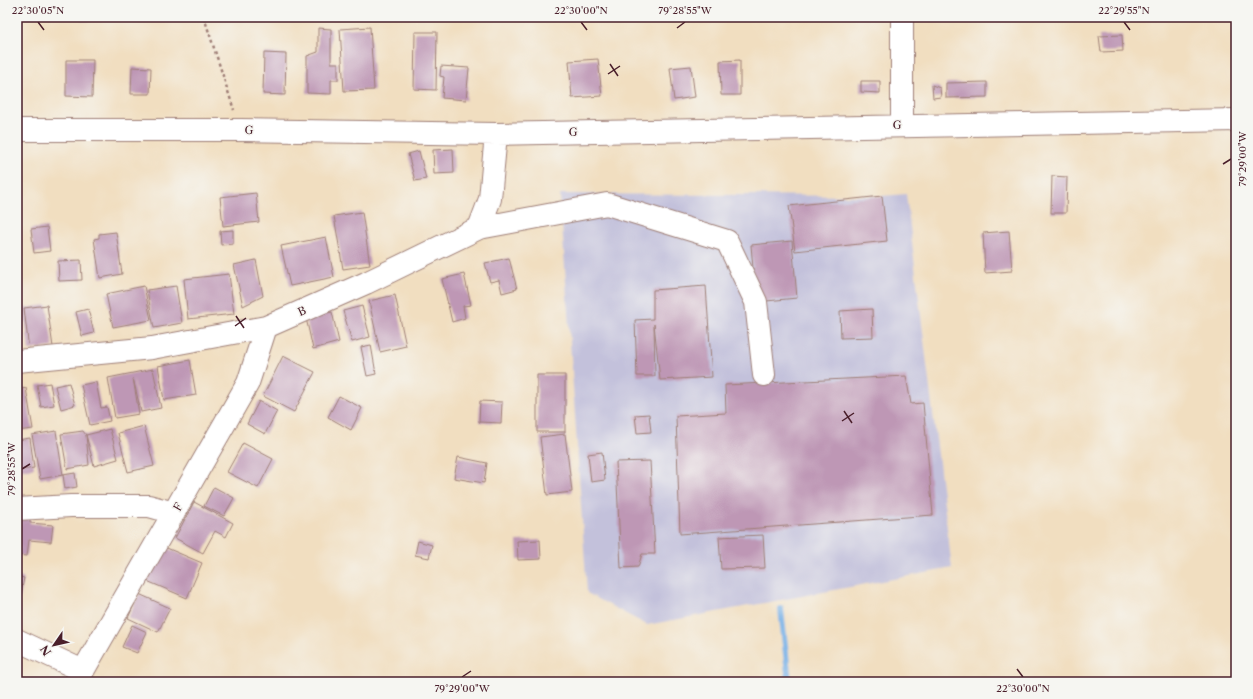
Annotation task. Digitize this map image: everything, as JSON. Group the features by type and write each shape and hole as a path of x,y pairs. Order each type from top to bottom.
{"street":[{"path":"902,17 902,125"},
{"name":"G","path":"17,130 240,130 496,134 902,125 1236,120"},
{"path":"479,228 490,199 496,134"},
{"name":"B","path":"17,361 152,348 266,327 366,283 479,228 607,204 727,241 756,302 764,375"},
{"name":"F","path":"81,677 248,383 266,327"},
{"path":"17,509 71,506 150,506 174,513"},
{"path":"17,640 81,677"}],"path":[{"path":"204,17 240,130"}],"shaded area":[{"path":"560,194 882,196 906,194 952,568 647,625 587,593"}],"building":[{"path":"81,17 100,17 100,20 81,21"},
{"path":"370,27 374,90 344,91 340,29"},
{"path":"318,28 331,29 331,63 338,63 338,80 331,80 331,94 307,93 307,56 318,52"},
{"path":"415,32 437,32 436,90 414,89"},
{"path":"1122,35 1123,51 1101,52 1099,36"},
{"path":"264,53 286,54 285,95 263,94"},
{"path":"598,59 602,96 572,98 569,61"},
{"path":"66,60 93,60 92,97 66,96"},
{"path":"740,60 740,95 721,95 720,61"},
{"path":"441,66 469,68 466,100 442,98 444,77 440,76"},
{"path":"691,66 695,97 674,100 670,68"},
{"path":"132,67 151,68 150,94 131,94"},
{"path":"861,81 880,81 880,93 861,92"},
{"path":"987,82 987,97 946,98 946,83"},
{"path":"932,85 940,88 941,97 933,98"},
{"path":"453,149 454,173 434,174 433,150"},
{"path":"419,151 426,179 415,181 408,154"},
{"path":"1052,176 1067,177 1066,213 1051,213"},
{"path":"256,193 259,222 223,226 220,197"},
{"path":"882,196 887,241 795,251 789,206"},
{"path":"362,212 370,265 343,269 334,216"},
{"path":"47,227 50,251 34,253 31,229"},
{"path":"233,230 233,244 221,245 220,231"},
{"path":"1009,231 1012,271 985,273 983,233"},
{"path":"116,232 122,274 100,278 94,239 99,238 99,234"},
{"path":"326,237 334,277 290,286 281,246"},
{"path":"792,241 797,298 756,302 751,245"},
{"path":"509,258 517,289 502,293 499,280 490,282 485,263"},
{"path":"81,260 82,280 59,281 58,261"},
{"path":"256,260 263,296 243,306 234,265"},
{"path":"229,274 234,314 188,319 184,279"},
{"path":"464,274 471,305 463,306 465,318 452,322 442,279"},
{"path":"144,286 151,320 113,327 106,294"},
{"path":"176,286 182,323 154,328 147,290"},
{"path":"706,286 712,377 660,380 654,324 655,376 637,376 635,320 653,319 653,290"},
{"path":"395,295 406,346 380,352 369,301"},
{"path":"47,305 53,347 29,350 24,308"},
{"path":"362,306 370,337 352,342 343,311"},
{"path":"88,309 94,333 82,336 76,312"},
{"path":"872,309 873,337 841,338 840,311"},
{"path":"332,312 339,342 313,349 306,318"},
{"path":"371,345 376,374 367,376 361,347"},
{"path":"283,356 315,372 294,412 263,396"},
{"path":"190,360 196,395 164,400 158,366"},
{"path":"153,369 161,408 141,412 133,378 139,414 115,418 108,378"},
{"path":"537,375 565,375 565,432 537,432"},
{"path":"906,376 911,404 923,403 933,515 680,534 676,416 726,413 725,385"},
{"path":"96,382 101,408 107,407 110,421 90,425 81,385"},
{"path":"50,383 54,405 41,407 37,385"},
{"path":"69,383 75,405 61,409 55,386"},
{"path":"26,388 33,429 17,431 17,390"},
{"path":"339,396 362,408 351,430 328,417"},
{"path":"259,401 277,411 265,434 247,424"},
{"path":"480,401 502,402 501,423 479,422"},
{"path":"649,414 651,432 637,433 635,415"},
{"path":"144,426 154,466 128,472 118,433"},
{"path":"110,429 118,459 94,466 86,435"},
{"path":"56,431 63,475 40,479 32,435"},
{"path":"83,431 86,435 89,465 67,469 61,434"},
{"path":"565,434 572,492 547,495 540,437"},
{"path":"30,438 34,468 17,471 17,440"},
{"path":"243,443 273,459 258,488 227,472"},
{"path":"602,452 605,480 591,482 588,454"},
{"path":"458,457 487,463 484,483 454,478"},
{"path":"650,461 655,554 642,554 638,567 621,568 616,462"},
{"path":"75,473 77,487 65,489 63,475"},
{"path":"214,487 234,498 224,516 204,506"},
{"path":"194,502 233,523 226,537 215,531 203,553 175,538"},
{"path":"17,517 30,518 30,523 53,525 51,542 29,540 27,556 17,555"},
{"path":"763,535 765,568 721,569 719,537"},
{"path":"540,540 541,559 518,560 517,541"},
{"path":"418,541 432,545 429,558 415,555"},
{"path":"162,546 202,563 187,598 147,581"},
{"path":"17,576 24,578 20,598 17,597"},
{"path":"139,594 170,608 158,632 128,618"},
{"path":"132,625 147,632 137,653 122,647"}],"waterway":[{"path":"781,609 789,682"}]}
